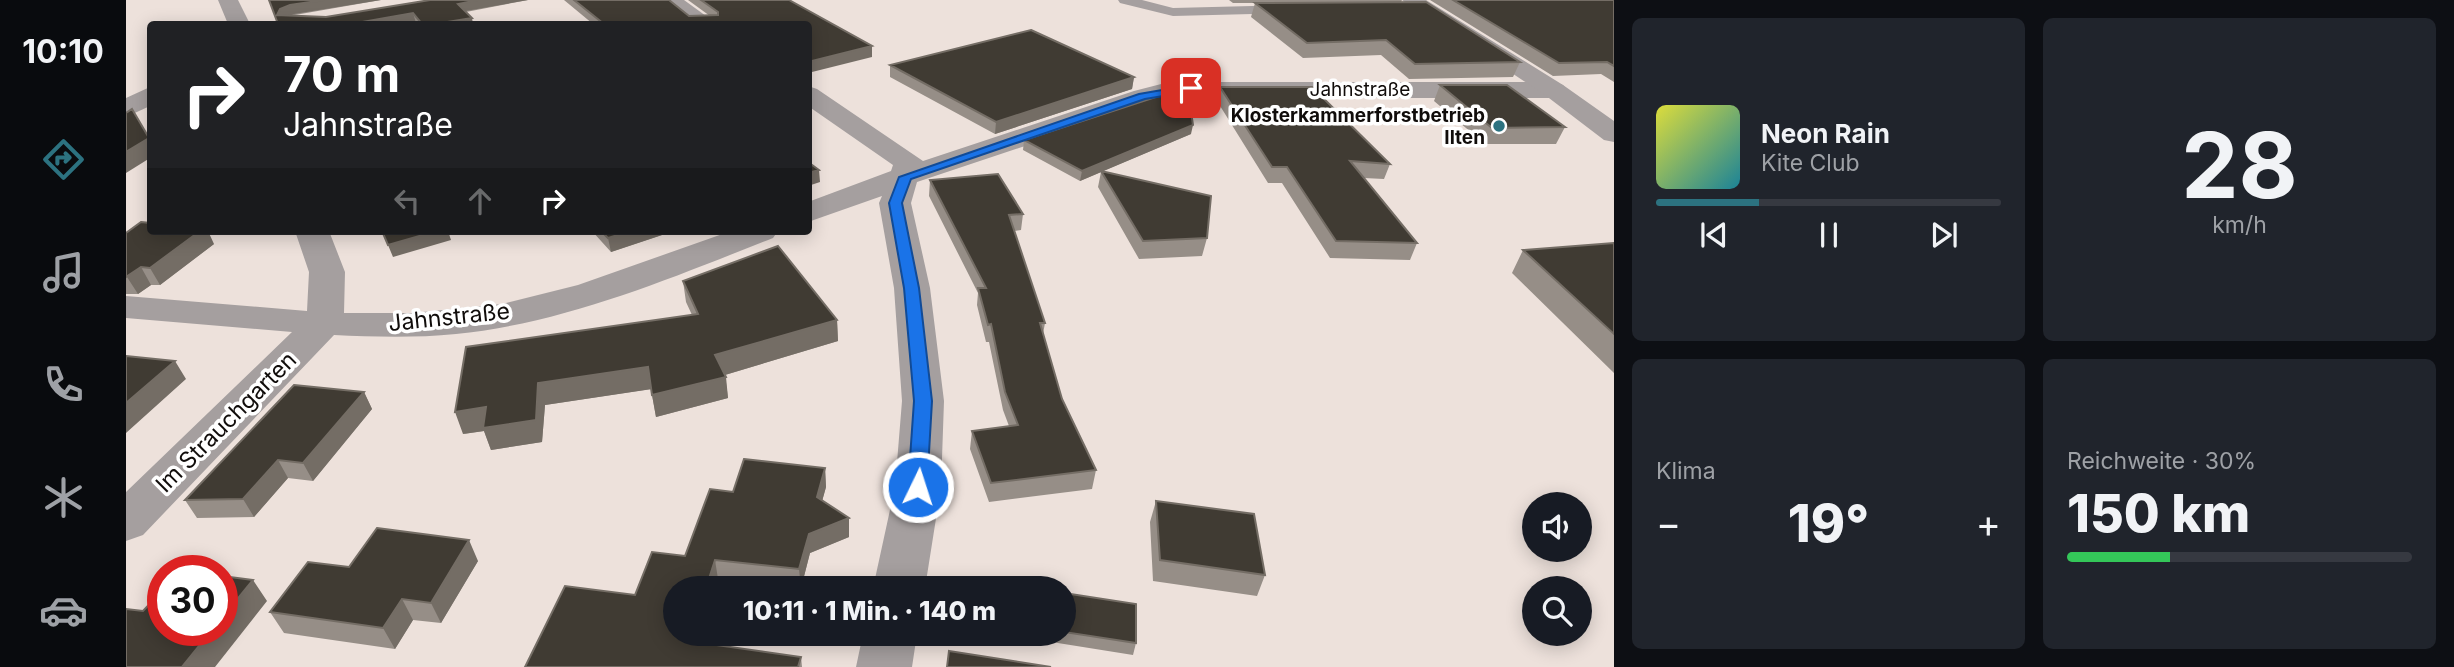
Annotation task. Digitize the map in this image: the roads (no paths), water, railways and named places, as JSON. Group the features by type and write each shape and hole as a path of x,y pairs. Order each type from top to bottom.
{"street":[{"path":"228,0 238,21"},
{"path":"670,0 702,21"},
{"path":"1413,6 1554,90 1614,134"},
{"name":"Jahnstraße","path":"812,212 1143,96 1169,90 1554,90"},
{"path":"126,109 147,97"},
{"path":"812,97 909,162 895,203 912,288 923,401 918,487 901,576"},
{"path":"313,235 327,272 325,322"},
{"name":"Jahnstraße","path":"126,307 414,326 494,316 621,283 750,235"},
{"name":"Im Strauchgarten","path":"126,522 325,322"},
{"path":"884,667 888,646"}],"lane":[{"path":"1125,0 1172,12 1307,9"}],"place":[{"name":"Klosterkammerforstbetrieb Ilten","path":"1499,126"}]}
